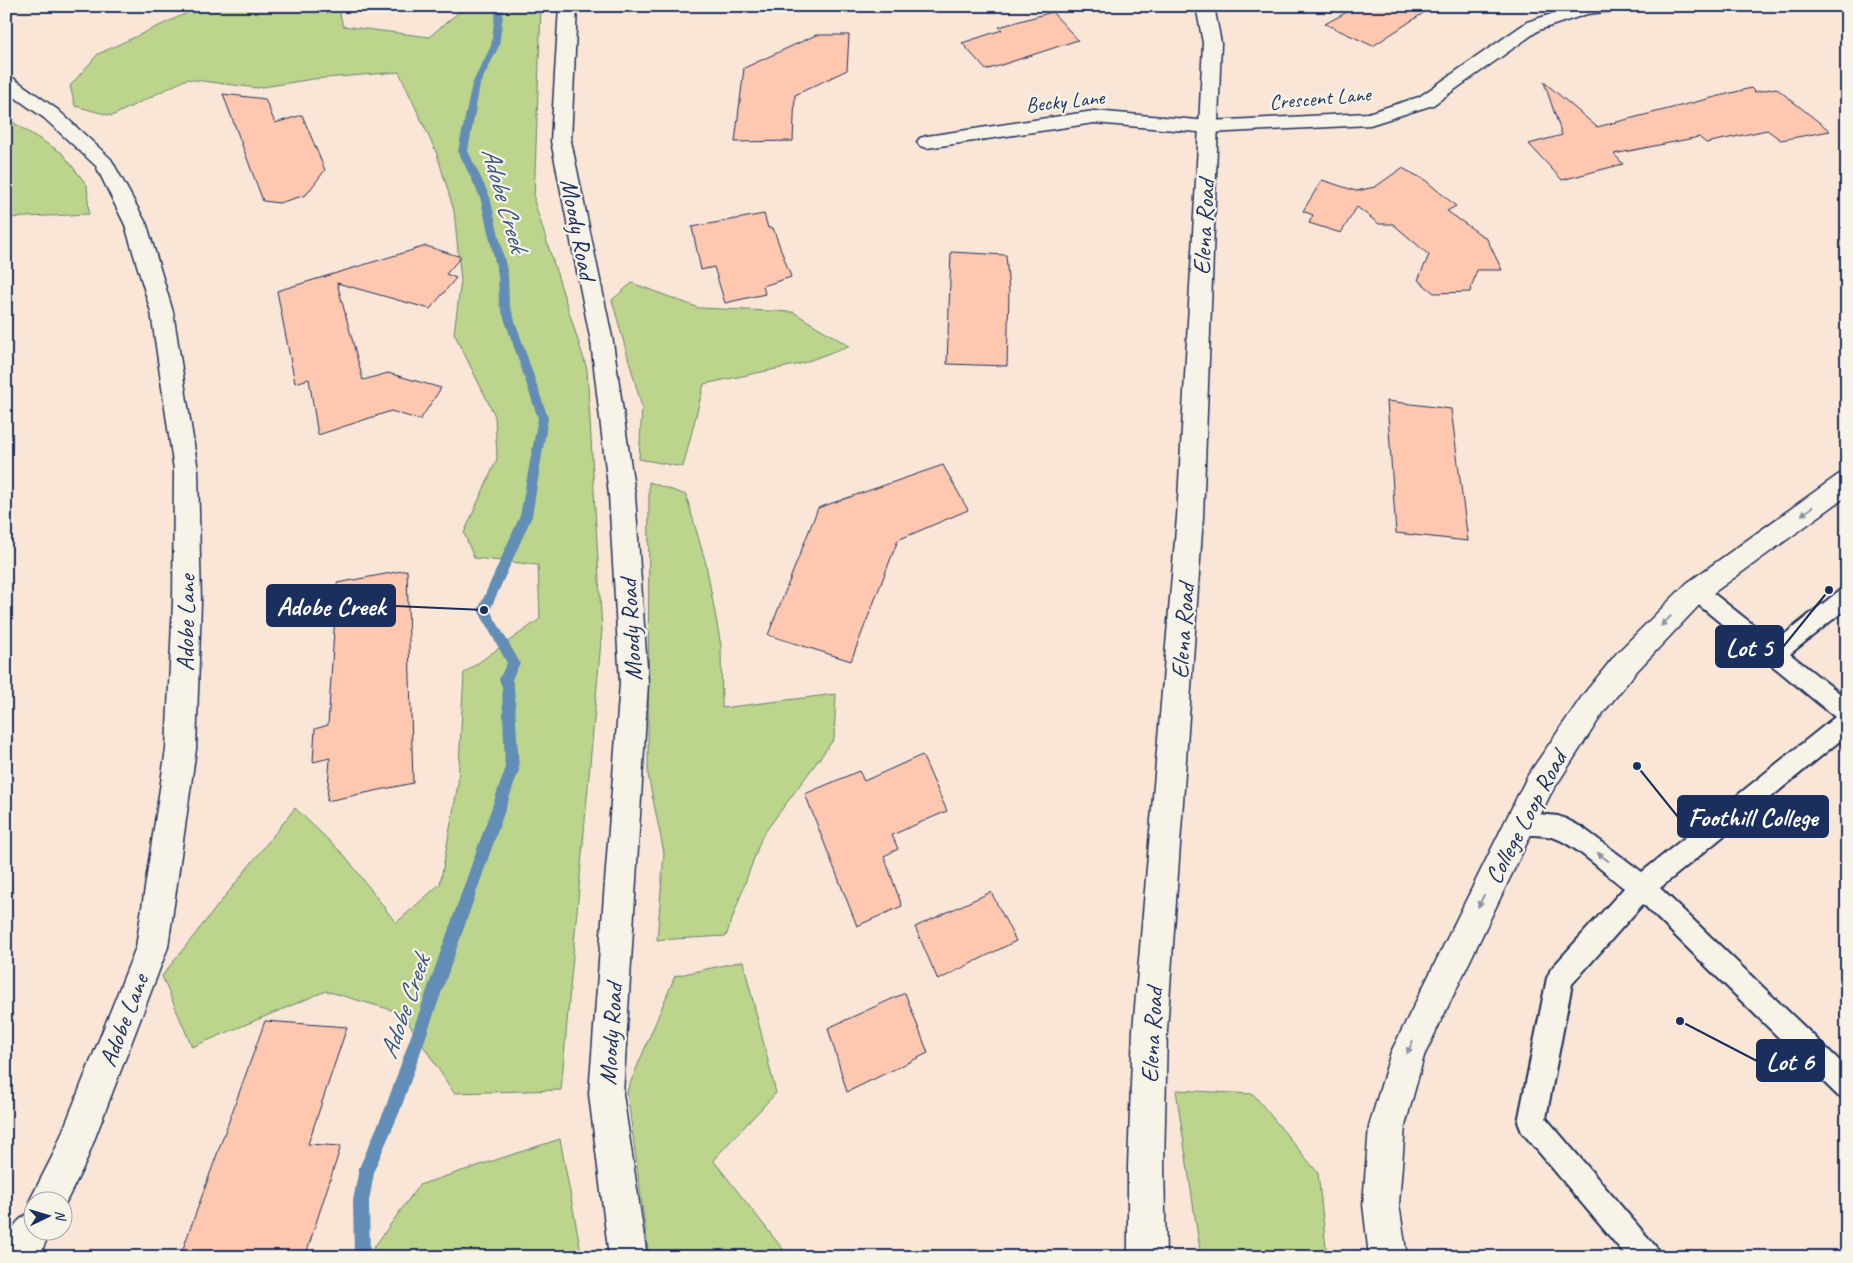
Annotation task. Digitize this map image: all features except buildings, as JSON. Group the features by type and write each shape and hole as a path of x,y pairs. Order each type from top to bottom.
{"street":[{"name":"Moody Road","path":"568,6 561,141 604,361 622,495 634,683 606,1094 628,1257"},
{"name":"Elena Road","path":"1147,1257 1146,1166 1150,1030 1190,517 1212,43 1205,6"},
{"name":"Crescent Lane","path":"1208,127 1370,119 1426,101 1533,26 1585,10 1616,6"},
{"name":"Adobe Lane","path":"6,82 51,114 104,163 136,225 162,312 186,470 187,602 182,749 152,947 67,1164 53,1190"},
{"name":"Becky Lane","path":"927,142 1094,118 1208,127"},
{"name":"College Loop Road","path":"1388,1257 1381,1204 1387,1126 1408,1052 1518,823 1544,777 1593,704 1626,663 1696,591 1847,482"},
{"path":"19,1257 28,1240"}],"lane":[{"path":"1696,591 1847,713"},
{"path":"1774,655 1847,596"},
{"path":"1646,1257 1532,1122 1560,978 1642,887 1847,721"},
{"path":"1518,823 1558,827 1575,836 1642,887 1847,1086"}],"green space":[{"path":"196,6 338,6 343,26 429,37 459,12 473,6 541,6 534,201 587,369 602,630 561,1090 454,1093 402,1013 326,991 192,1047 162,976 295,808 346,857 396,923 440,884 458,784 464,673 540,619 538,565 474,558 464,533 497,459 495,416 454,333 461,281 454,211 437,154 399,72 313,79 257,88 187,79 112,116 75,106 70,86 98,54 187,13"},
{"path":"6,118 62,153 87,185 89,214 6,218"},
{"path":"632,283 699,308 793,312 849,346 800,364 704,384 683,467 639,459 642,407 612,300"},
{"path":"649,482 686,495 706,564 721,646 722,708 836,694 834,739 762,836 726,936 657,940 664,853 648,775"},
{"path":"743,961 776,1093 713,1160 789,1257 649,1257 627,1091 675,976"},
{"path":"1176,1090 1253,1094 1318,1173 1327,1257 1201,1257"},
{"path":"560,1139 582,1257 367,1257 419,1185"}],"waterway":[{"name":"Adobe Creek","path":"362,1257 361,1201 367,1168 392,1111 512,770 508,687 505,679 514,663 484,610 526,516 543,418 504,303 503,275 485,197 463,151 476,84 495,46 500,6"}],"place":[{"name":"Lot 5","path":"1829,590"},
{"name":"Adobe Creek","path":"484,610"},
{"name":"Foothill College","path":"1637,766"},
{"name":"Lot 6","path":"1680,1021"}]}
